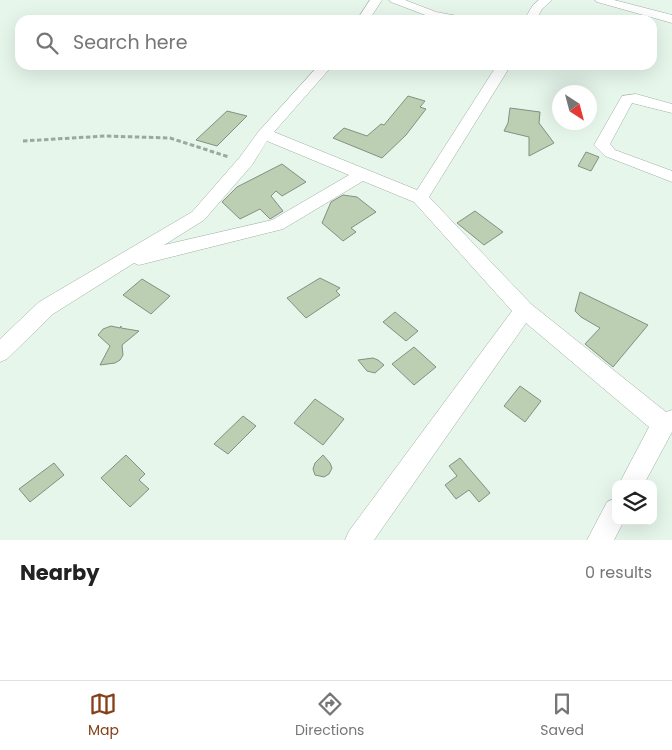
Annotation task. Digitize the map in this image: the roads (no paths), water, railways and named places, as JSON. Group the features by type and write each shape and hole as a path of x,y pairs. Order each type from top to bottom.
{"street":[{"path":"366,15 376,0"},
{"path":"395,0 433,15"},
{"path":"533,15 537,7 546,0"},
{"path":"601,0 672,19"},
{"path":"0,353 46,308 198,216 246,161 264,134 322,70"},
{"path":"420,198 501,70"},
{"path":"672,109 636,98 626,100 602,145 610,153 672,178"},
{"path":"264,134 420,198 524,310 668,422 633,480"},
{"path":"118,263 277,225 362,174"},
{"path":"358,540 524,310"},
{"path":"600,540 612,518"}]}
